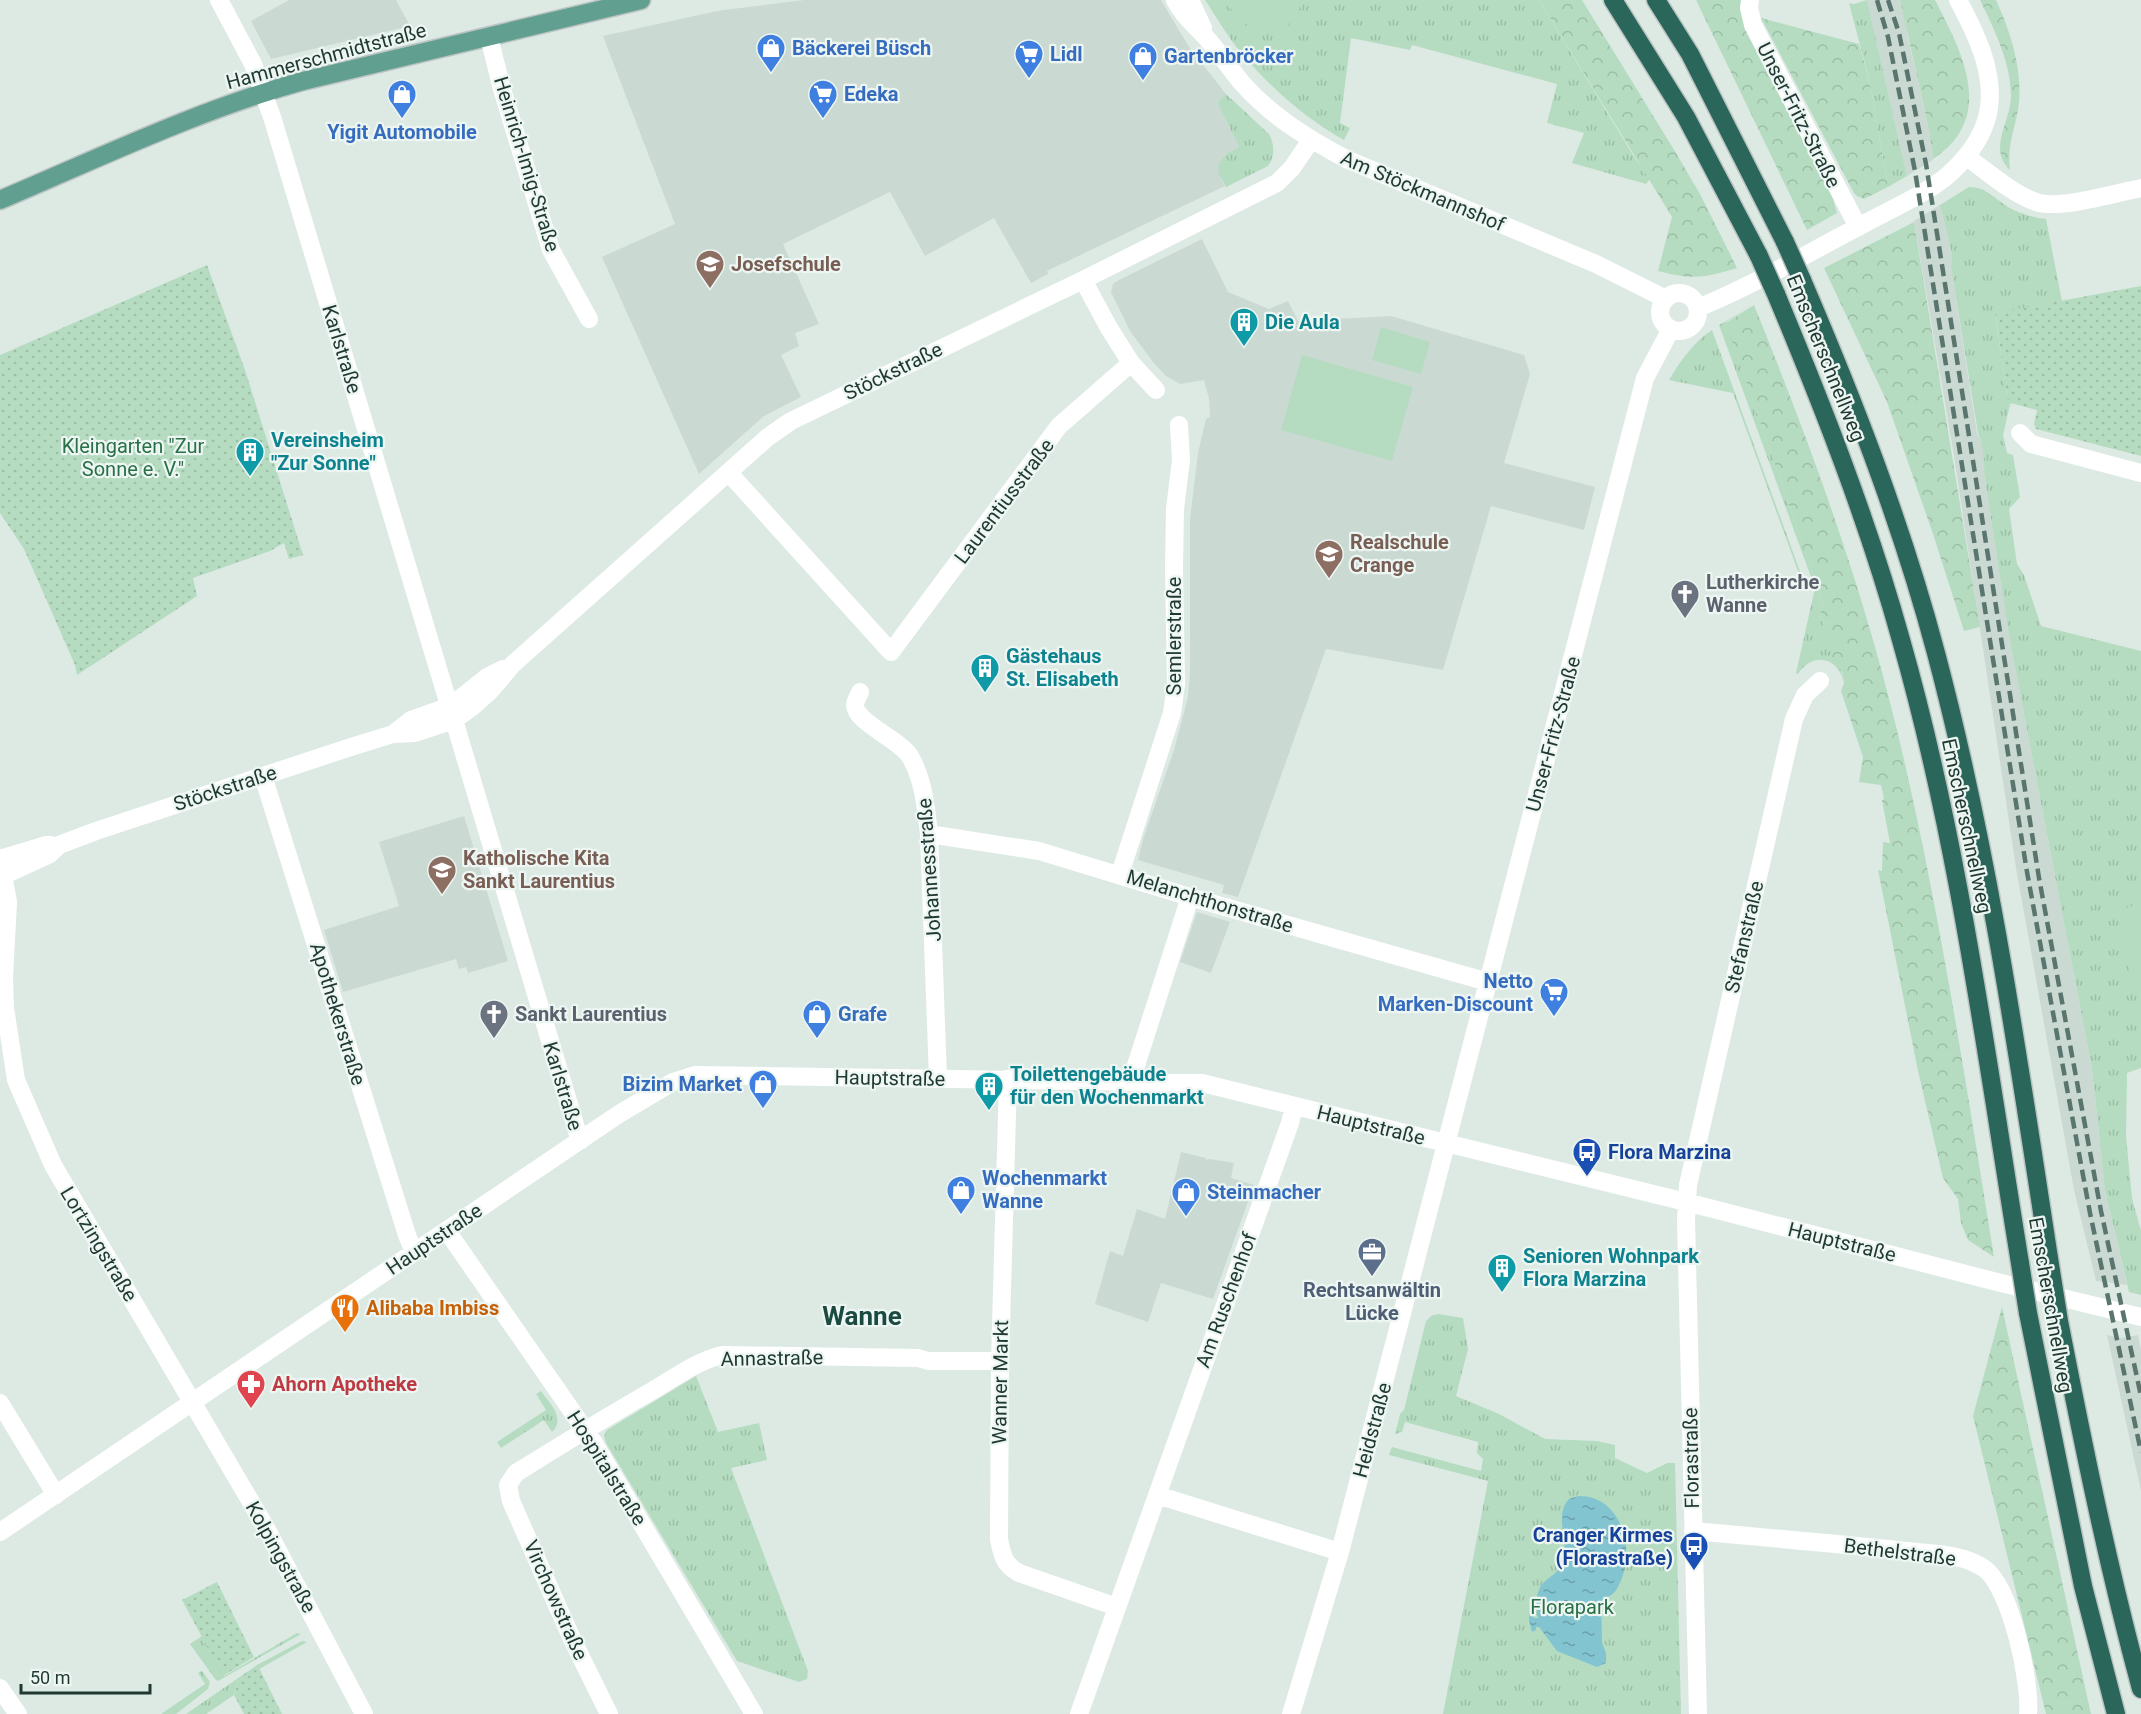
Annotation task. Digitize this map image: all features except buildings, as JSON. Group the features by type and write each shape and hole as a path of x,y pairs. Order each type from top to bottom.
{"highway":[{"name":"Emscherschnellweg","path":"1613,0 1686,117 1759,256 1819,397 1867,528 1901,639 1951,847 2028,1313 2066,1509 2116,1714"},
{"name":"Emscherschnellweg","path":"1656,0 1690,54 1802,279 1839,366 1881,476 1917,587 1954,722 1982,848 2005,976 2059,1321 2096,1508 2113,1584 2141,1689"}],"main road":[{"name":"Hammerschmidtstraße","path":"0,200 214,110 264,92 641,0"}],"street":[{"name":"Karlstraße","path":"219,0 253,64 264,92 580,1141"},
{"name":"Am Stöckmannshof","path":"1175,0 1182,14 1209,40 1255,97 1275,115 1311,140 1346,159 1596,264 1666,299"},
{"name":"Am Stöckmannshof","path":"1190,0 1209,40"},
{"name":"Unser-Fritz-Straße","path":"1750,0 1749,9 1753,25 1858,227"},
{"path":"1698,308 1737,292 1858,227 1945,177 1966,157 1987,120 1990,88 1977,39 1958,0"},
{"name":"Heinrich-Imig-Straße","path":"489,37 502,89 551,250 589,319"},
{"name":"Stöckstraße","path":"1,866 50,854 59,845 147,813 393,734 415,733 451,713 487,677 513,664 768,437 791,421 1277,183 1286,175 1311,140"},
{"path":"1966,157 2022,196 2038,203 2053,205 2141,188"},
{"path":"1083,280 1108,328 1131,363 1156,390"},
{"path":"1678,294 1684,294 1695,302 1698,308 1693,325 1682,331 1671,329 1662,321 1660,315 1662,304 1666,299 1678,294"},
{"name":"Unser-Fritz-Straße","path":"1446,1143 1646,378 1671,329"},
{"name":"Laurentiusstraße","path":"729,473 891,652 1059,426 1131,363"},
{"name":"Semlerstraße","path":"1120,874 1172,713 1176,684 1174,569 1175,509 1181,460 1179,425"},
{"path":"2020,433 2031,444 2141,472"},
{"name":"Stefanstraße","path":"1686,1202 1794,719 1805,695 1820,681"},
{"name":"Johannesstraße","path":"860,692 855,705 858,715 890,737 910,755 920,778 929,834 938,1078"},
{"name":"Apothekerstraße","path":"263,776 414,1252"},
{"name":"Melanchthonstraße","path":"929,834 1039,850 1190,897 1488,982"},
{"name":"Lortzingstraße","path":"1,866 8,902 4,1008 16,1080"},
{"path":"1131,1081 1190,897"},
{"name":"Lortzingstraße","path":"0,1055 16,1080 53,1165 193,1401"},
{"name":"Hauptstraße","path":"0,1532 656,1090 695,1075 1202,1083 2141,1317"},
{"name":"Wanner Markt","path":"1008,1079 1000,1361 999,1539 1005,1561 1010,1569 1117,1607"},
{"name":"Am Ruschenhof","path":"1079,1714 1290,1123 1294,1106"},
{"name":"Heidstraße","path":"1291,1714 1340,1552 1446,1143"},
{"name":"Florastraße","path":"1686,1202 1698,1714"},
{"name":"Hospitalstraße","path":"447,1231 586,1430 754,1714"},
{"name":"Annastraße","path":"508,1485 516,1473 586,1430 693,1367 722,1355 1000,1361"},
{"name":"Kolpingstraße","path":"193,1401 266,1526 364,1714"},
{"path":"0,1403 56,1495"},
{"name":"Virchowstraße","path":"508,1485 515,1512 572,1639 609,1714"},
{"path":"1157,1495 1340,1552"},
{"name":"Bethelstraße","path":"1693,1531 1910,1552 1945,1556 1975,1563 1987,1571 2005,1597 2027,1680 2028,1714"},
{"path":"0,1688 18,1714"}],"shaded area":[{"path":"289,0 396,0 410,26 271,59 251,21"},
{"path":"804,0 1161,0 1189,47 1226,94 1217,102 1239,147 1227,153 1221,163 1221,179 1225,186 1047,271 1048,274 1031,283 994,218 925,256 890,192 783,244 819,324 795,333 799,346 781,355 801,397 764,416 699,474 602,257 675,224 603,36 717,11"},
{"path":"1867,0 1900,0 1907,24 1907,34 1929,130 1933,160 1907,176"},
{"path":"1940,205 1952,254 1951,267 1977,433 1985,461 1984,473 2009,636 2092,1069 2105,1190 2127,1285 2096,1281 2074,1190 2016,868 1954,456 1914,221"},
{"name":"Realschule Crange","path":"1202,239 1228,292 1269,309 1288,301 1298,321 1391,316 1524,355 1530,374 1504,463 1595,487 1584,530 1491,506 1443,670 1326,649 1238,897 1222,893 1224,885 1138,860 1174,750 1188,697 1190,519 1198,453 1206,419 1210,417 1209,399 1204,380 1180,384 1166,376 1130,331 1111,292 1113,284 1117,281"},
{"name":"Katholische Kita Sankt Laurentius","path":"464,816 508,961 468,973 466,967 459,969 456,959 343,992 324,930 399,906 379,842"},
{"path":"1197,912 1230,922 1211,973 1180,962"},
{"path":"1181,1152 1206,1158 1206,1160 1234,1163 1231,1178 1254,1185 1213,1299 1161,1283 1148,1322 1095,1304 1110,1251 1123,1256 1137,1209 1165,1219"},
{"path":"2107,1335 2121,1338 2138,1335 2141,1350 2141,1491"}],"green space":[{"path":"1205,0 1539,0 1650,179 1646,184 1572,163 1584,133 1547,123 1557,84 1412,45 1410,50 1351,38 1340,123 1350,128 1344,140 1302,112 1253,67 1237,48"},
{"path":"1226,0 1297,0 1300,8 1285,30 1279,33 1247,25 1241,21"},
{"path":"1539,0 1582,0 1700,194 1737,268 1698,277 1658,271 1672,217"},
{"path":"1696,0 1744,0 1757,53 1832,195 1837,213 1807,230"},
{"path":"1867,0 1907,176 1888,187 1870,83 1849,3 1854,4"},
{"path":"1900,0 1935,0 1955,41 1968,83 1969,104 1964,124 1953,142 1933,159 1929,130"},
{"path":"1980,0 1996,0 2007,26 2018,68 2018,110 2010,146 2010,170 2003,162 2000,153 2011,96 2008,71 2001,46"},
{"path":"1761,18 1859,44 1870,83 1888,187 1864,199 1854,193"},
{"path":"1226,94 1269,134 1273,150 1268,166 1226,187 1219,174 1218,165 1227,153 1239,147 1217,102"},
{"path":"1969,187 1985,191 2017,212 2046,219 2062,301 1995,314 2009,409 2003,435 2007,453 2013,455 2020,497 2009,509 2017,564 2024,575 2041,626 2141,651 2141,1068 2127,1073 2126,1136 2132,1198 2141,1231 2141,1295 2129,1292 2105,1190 2092,1069 2009,636 1984,473 1983,452 1951,267 1952,254 1940,205"},
{"path":"1914,222 1980,627 1964,631 1887,402 1824,268"},
{"name":"Kleingarten \"Zur Sonne e. V.\"","path":"207,265 245,370 303,555 289,559 284,543 270,551 193,578 197,596 77,675 75,665 24,549 0,513 0,355"},
{"path":"2141,286 2141,456 2036,429 2034,424 2037,410 2011,403 2009,409 1995,313"},
{"path":"1754,305 1726,322 1823,603 1820,615 1844,684 1837,668 1825,660 1811,662 1798,674 1796,673 1815,588 1719,325"},
{"path":"1754,305 1794,407 1850,563 1895,722 1938,921 1994,1257 1968,1240 1961,1223 1958,1199 1943,1178 1918,1071 1878,870 1882,871 1883,842 1890,843 1881,785 1859,782 1863,757 1841,691 1844,683 1842,672 1833,661 1820,615 1823,603 1726,323"},
{"path":"1381,327 1430,342 1421,374 1372,360"},
{"path":"1712,330 1806,593 1733,393 1669,380 1688,352"},
{"path":"1302,355 1413,387 1392,461 1281,430"},
{"path":"2141,904 2141,994 2134,995 2116,910"},
{"path":"2002,1307 2091,1714 2046,1714 1973,1416"},
{"name":"Florapark","path":"1438,1314 1463,1318 1468,1349 1456,1396 1499,1414 1545,1439 1597,1441 1615,1445 1615,1458 1647,1473 1667,1463 1675,1463 1681,1714 1443,1714 1488,1481 1389,1455 1392,1447 1481,1471 1483,1459 1477,1453 1478,1442 1405,1422 1402,1432 1395,1434 1400,1414 1404,1410 1426,1321"},
{"path":"696,1376 718,1432 759,1423 767,1460 731,1468 808,1671 807,1679 799,1682 737,1661 606,1443 604,1436 607,1430"},
{"path":"541,1391 555,1411 556,1427 552,1432 544,1420 501,1448 497,1442 546,1410 536,1394"},
{"path":"217,1582 254,1657 223,1676 182,1600"},
{"path":"297,1633 301,1634 218,1681 190,1644 202,1636 224,1676"},
{"path":"302,1641 307,1642 238,1681 234,1695 206,1714 186,1714 257,1665"},
{"path":"259,1668 282,1714 244,1714 234,1695 238,1681"},
{"path":"202,1671 210,1682 208,1689 176,1714 161,1714 205,1684 198,1673"}],"water":[{"path":"1578,1496 1593,1498 1606,1505 1622,1528 1626,1543 1624,1573 1618,1587 1613,1594 1601,1601 1602,1643 1606,1653 1606,1663 1597,1667 1557,1651 1539,1627 1532,1632 1529,1620 1530,1609 1534,1618 1538,1618 1537,1596 1541,1585 1560,1569 1562,1564 1565,1551 1562,1512 1569,1499"}],"railway":[{"path":"1877,0 1888,37 1915,171 2027,872 2090,1213 2141,1452"},
{"path":"1888,0 1899,33 1926,164 2039,878 2101,1211 2141,1396"}],"place":[{"name":"Bäckerei Büsch","path":"771,74"},
{"name":"Lidl","path":"1029,80"},
{"name":"Gartenbröcker","path":"1143,82"},
{"name":"Yigit Automobile","path":"402,120"},
{"name":"Edeka","path":"823,120"},
{"name":"Josefschule","path":"710,290"},
{"name":"Die Aula","path":"1244,348"},
{"name":"Vereinsheim \"Zur Sonne\"","path":"250,478"},
{"name":"Realschule Crange","path":"1329,580"},
{"name":"Lutherkirche Wanne","path":"1685,620"},
{"name":"Gästehaus St. Elisabeth","path":"985,694"},
{"name":"Katholische Kita Sankt Laurentius","path":"442,896"},
{"name":"Netto Marken-Discount","path":"1554,1018"},
{"name":"Sankt Laurentius","path":"494,1040"},
{"name":"Grafe","path":"817,1040"},
{"name":"Bizim Market","path":"763,1110"},
{"name":"Toilettengebäude für den Wochenmarkt","path":"989,1112"},
{"name":"Flora Marzina","path":"1587,1178"},
{"name":"Wochenmarkt Wanne","path":"961,1216"},
{"name":"Steinmacher","path":"1186,1218"},
{"name":"Rechtsanwältin Lücke","path":"1372,1278"},
{"name":"Senioren Wohnpark Flora Marzina","path":"1502,1294"},
{"name":"Alibaba Imbiss","path":"345,1334"},
{"name":"Ahorn Apotheke","path":"251,1410"},
{"name":"Cranger Kirmes (Florastraße)","path":"1694,1572"}],"district":[{"name":"Wanne","path":"862,1316"}]}
